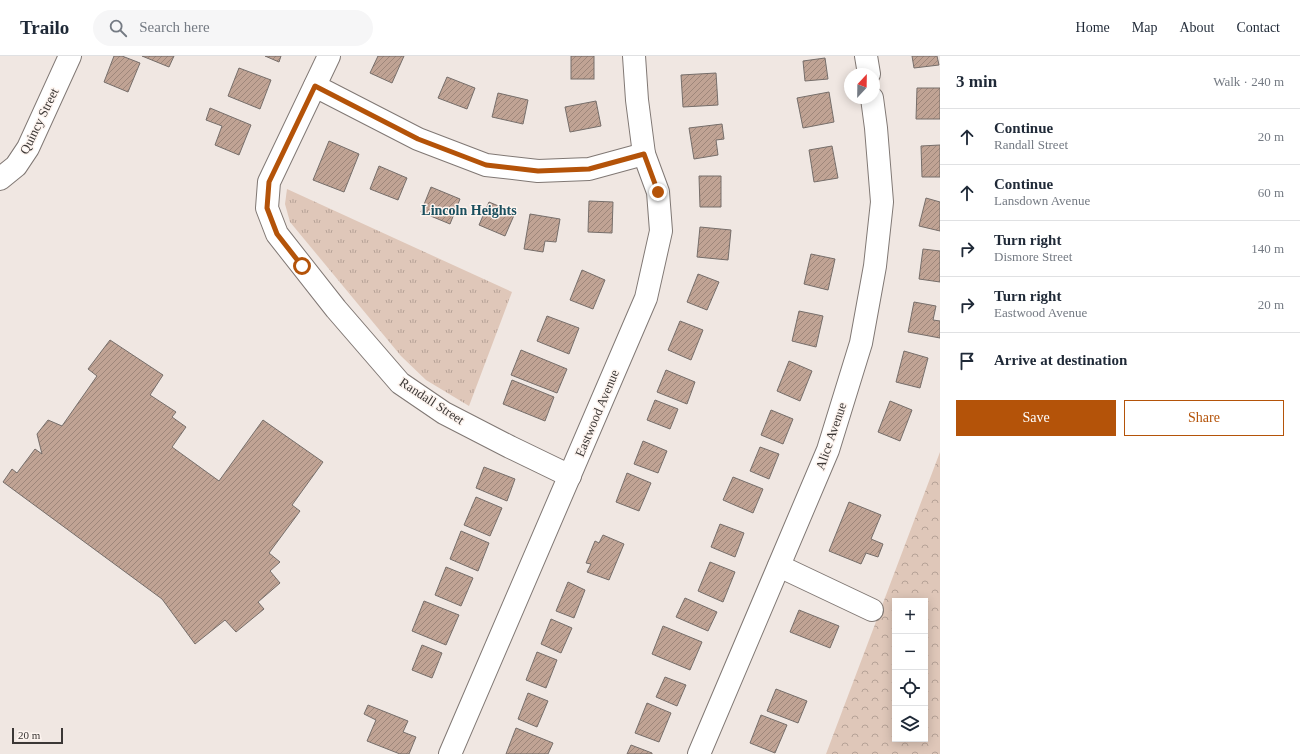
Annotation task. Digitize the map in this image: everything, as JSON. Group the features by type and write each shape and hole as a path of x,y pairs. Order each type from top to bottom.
{"street":[{"name":"Quincy Street","path":"0,179 16,166 28,148 70,56"},
{"name":"Randall Street","path":"329,56 269,182 267,208 277,234 336,309 400,383 444,413 570,476"},
{"name":"Eastwood Avenue","path":"450,754 646,298 661,231 658,192 644,154 637,100 634,56"},
{"path":"866,56 868,68"},
{"path":"315,86 418,139 486,165 538,171 589,169 644,154"},
{"name":"Alice Avenue","path":"699,754 828,450 861,343 875,266 882,202 873,104"},
{"path":"779,566 872,610"}],"green space":[{"path":"287,189 512,292 469,406 426,380 401,356 290,222 285,204"},
{"path":"940,452 940,754 826,754"}],"building":[{"path":"114,56 122,56 140,63 128,92 104,82"},
{"path":"142,56 174,56 169,67"},
{"path":"265,56 281,56 279,62"},
{"path":"378,56 404,56 392,83 370,73"},
{"path":"571,56 594,56 594,79 571,79"},
{"path":"912,56 937,56 939,65 914,68"},
{"path":"825,58 828,79 805,81 803,61"},
{"path":"239,68 271,80 260,109 228,96"},
{"path":"716,73 718,105 683,107 681,75"},
{"path":"447,77 475,88 467,109 438,98"},
{"path":"917,88 940,88 940,119 916,119"},
{"path":"829,92 834,122 803,128 797,98"},
{"path":"498,93 528,100 523,124 492,117"},
{"path":"596,101 601,126 570,132 565,107"},
{"path":"210,108 251,125 239,155 215,145 222,126 206,120"},
{"path":"722,124 724,139 716,140 718,155 694,159 689,128"},
{"path":"329,141 359,154 344,192 313,180"},
{"path":"940,145 940,177 922,177 921,146"},
{"path":"832,146 838,178 814,182 809,150"},
{"path":"379,166 407,178 398,200 370,189"},
{"path":"699,176 721,176 721,207 700,207"},
{"path":"431,187 460,199 450,224 421,212"},
{"path":"926,198 940,202 940,231 919,226"},
{"path":"589,201 613,202 612,233 588,232"},
{"path":"489,202 515,213 505,236 479,225"},
{"path":"530,214 560,219 556,242 545,241 543,252 524,249"},
{"path":"700,227 731,230 728,260 697,257"},
{"path":"923,249 940,251 940,282 919,279"},
{"path":"811,254 835,259 828,290 804,284"},
{"path":"582,270 605,280 593,309 570,300"},
{"path":"698,274 719,282 707,310 687,302"},
{"path":"914,302 936,306 933,320 940,321 940,338 908,332"},
{"path":"799,311 823,316 816,347 792,341"},
{"path":"547,316 579,328 569,354 537,341"},
{"path":"680,321 703,330 691,360 668,350"},
{"path":"110,340 163,375 150,395 176,412 172,417 186,427 172,447 219,481 263,420 323,462 292,505 300,511 269,553 280,562 270,571 280,583 258,602 264,609 236,632 225,620 195,644 162,599 3,482 12,469 17,473 35,449 42,454 37,434 48,420 62,426 97,376 88,369"},
{"path":"521,350 567,369 557,393 511,375"},
{"path":"904,351 928,358 920,388 896,382"},
{"path":"789,361 812,371 800,401 777,391"},
{"path":"666,370 695,382 687,404 657,392"},
{"path":"512,380 554,397 545,421 503,404"},
{"path":"655,400 678,409 670,429 647,420"},
{"path":"890,401 912,410 900,441 878,432"},
{"path":"771,410 793,419 783,444 761,435"},
{"path":"643,441 667,451 658,473 634,464"},
{"path":"760,447 779,454 769,479 750,471"},
{"path":"484,467 515,479 507,501 476,488"},
{"path":"627,473 651,483 639,511 616,502"},
{"path":"733,477 763,489 753,513 723,500"},
{"path":"476,497 502,508 490,536 464,525"},
{"path":"849,502 881,515 871,539 883,544 878,557 866,553 861,564 829,551"},
{"path":"720,524 744,533 735,557 711,547"},
{"path":"461,531 489,543 478,571 450,559"},
{"path":"603,535 624,544 609,580 587,572 591,564 586,563 595,541 599,543"},
{"path":"710,562 735,572 723,602 698,591"},
{"path":"446,567 473,578 461,606 435,595"},
{"path":"568,582 585,590 574,618 556,611"},
{"path":"685,598 717,612 708,631 676,617"},
{"path":"424,601 459,615 446,645 412,631"},
{"path":"799,610 839,626 830,648 790,632"},
{"path":"551,619 572,628 561,653 541,644"},
{"path":"663,626 702,642 690,670 652,654"},
{"path":"422,645 442,653 432,678 412,670"},
{"path":"537,652 557,660 546,688 526,680"},
{"path":"665,677 686,685 677,706 656,697"},
{"path":"776,689 807,701 798,723 767,711"},
{"path":"528,693 548,701 537,727 518,719"},
{"path":"647,703 671,713 659,742 635,733"},
{"path":"368,705 408,721 403,732 416,737 409,754 400,754 367,741 376,720 364,714"},
{"path":"761,715 787,725 775,753 750,743"},
{"path":"516,728 553,743 548,754 506,754"},
{"path":"631,745 652,753 652,754 627,754"}],"district":[{"name":"Lincoln Heights","path":"469,210"}],"route":[{"path":"302,266 277,234 267,208 269,182 315,86 418,139 486,165 538,171 589,169 644,154 658,192"}]}
